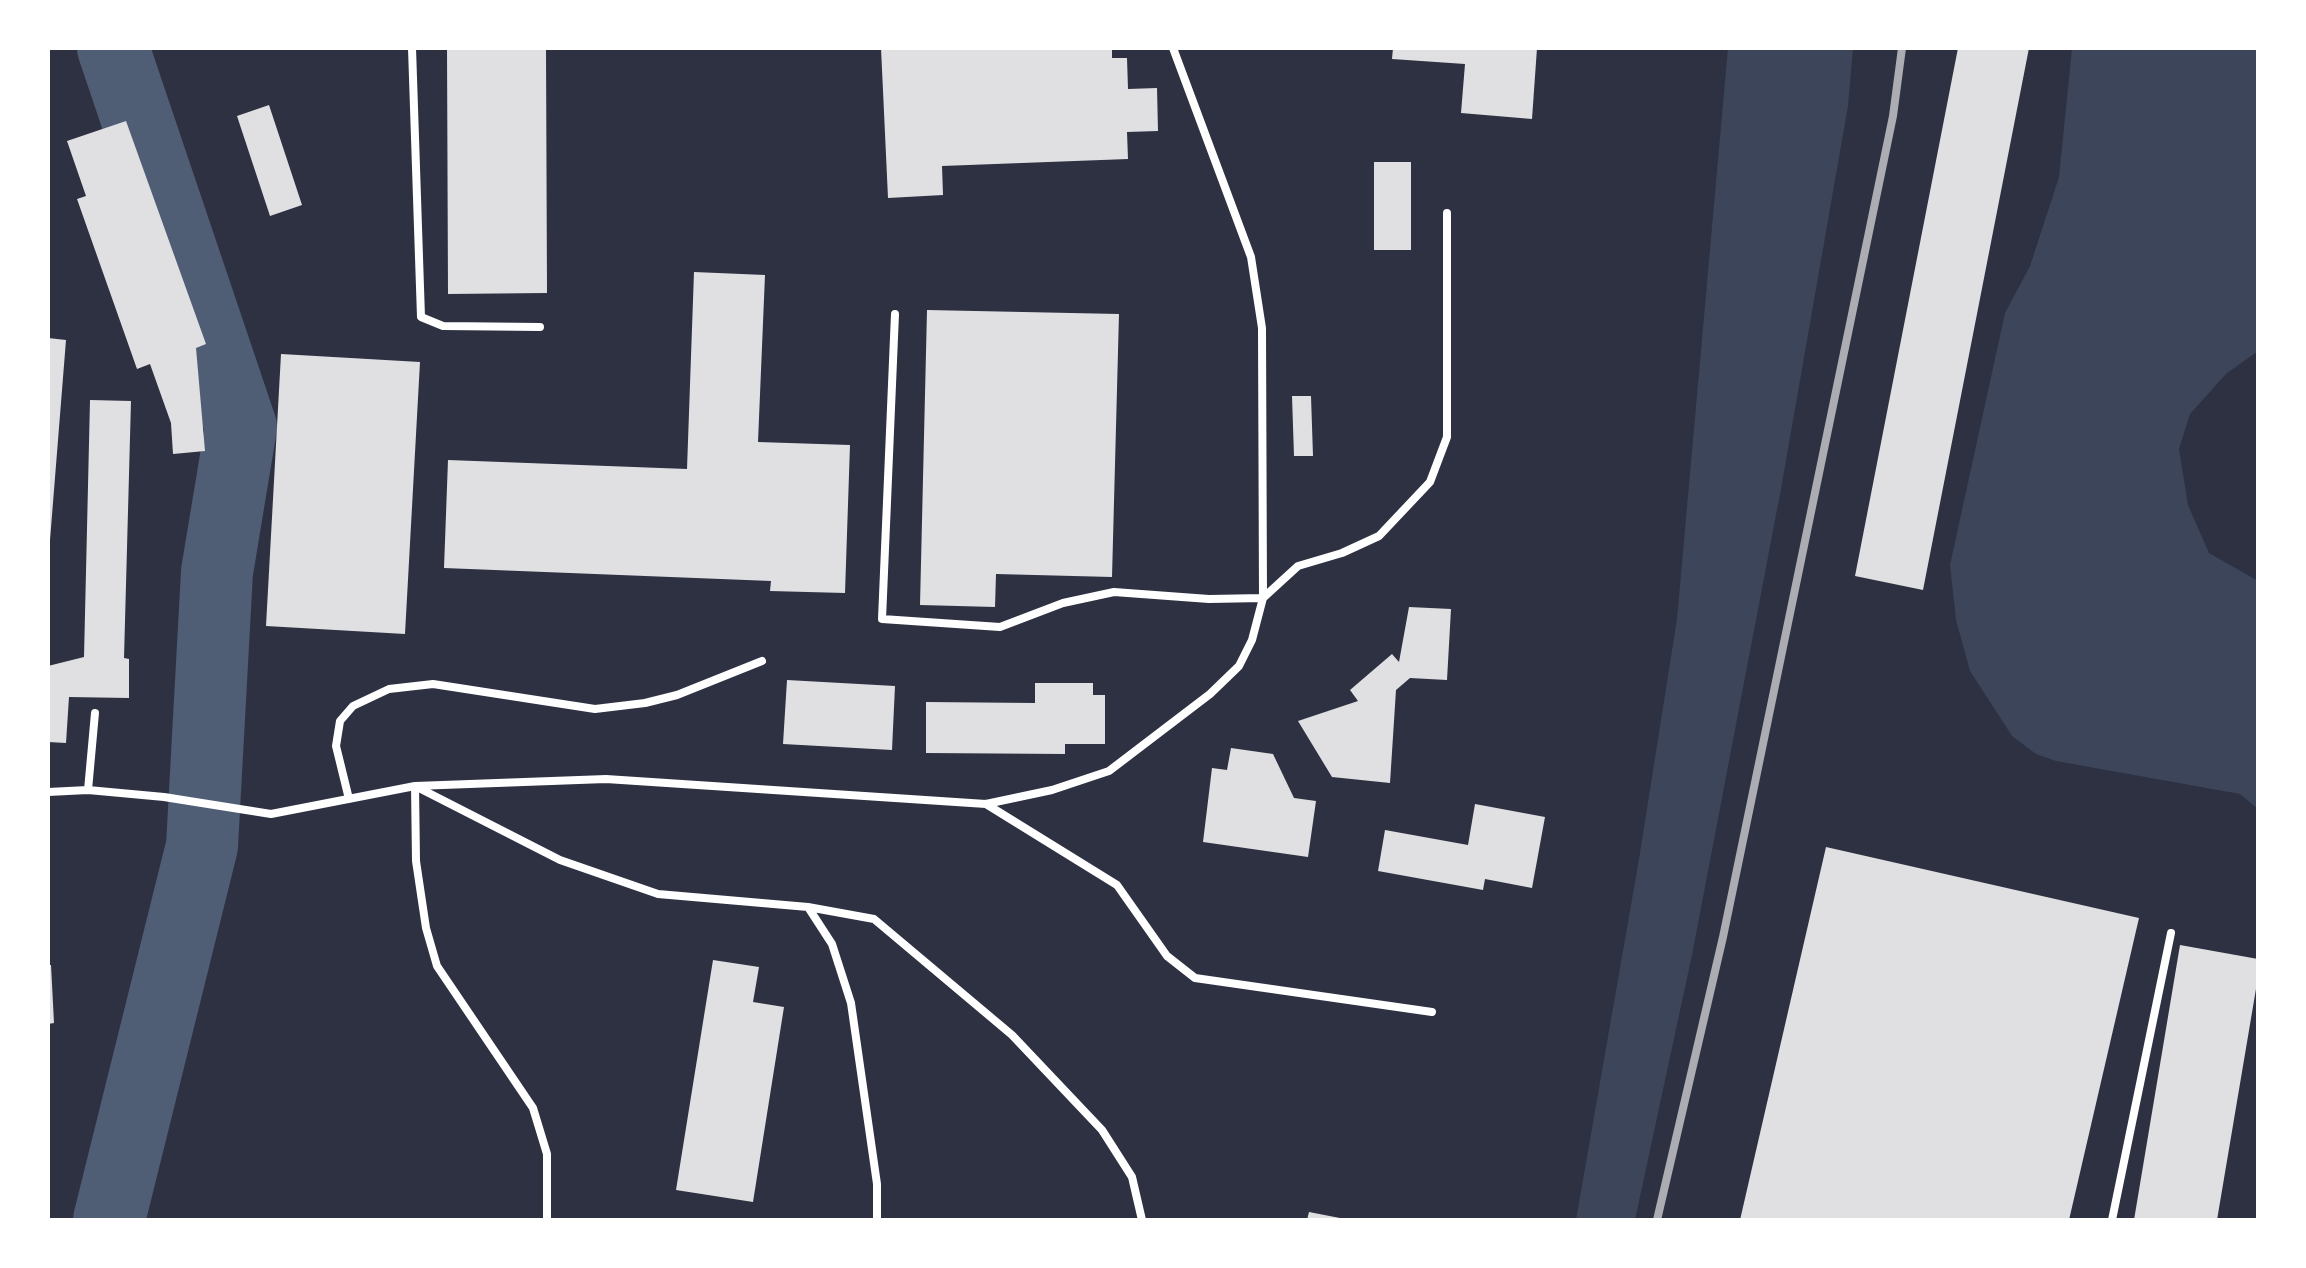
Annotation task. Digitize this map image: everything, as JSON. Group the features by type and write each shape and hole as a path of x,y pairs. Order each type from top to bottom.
{"lane":[{"path":"412,48 420,317 443,326 540,327"},
{"path":"48,792 88,790 164,797 271,814 415,786 606,779 986,804 1052,790 1109,770 1210,694 1239,666 1252,640 1263,598 1262,328 1251,257 1174,48"},
{"path":"894,314 882,619 1000,627 1063,603 1114,592 1209,600 1263,598 1298,566 1380,536 1430,482 1447,437 1447,213"},
{"path":"349,799 336,746 340,721 352,706 389,690 433,684 595,709 644,704 676,695 762,661"},
{"path":"88,790 94,713"},
{"path":"415,786 560,860 658,894 808,907 874,919 1012,1035 1102,1130 1132,1177 1142,1220"},
{"path":"415,786 416,860 426,928 437,966 532,1108 547,1154 547,1220"},
{"path":"986,804 1116,885 1167,956 1195,978 1432,1012"},
{"path":"808,907 832,944 851,1003 877,1184 876,1220"},
{"path":"2112,1220 2170,933"}],"shaded area":[{"path":"1728,48 1853,48 1848,106 1781,489 1692,955 1635,1220 1576,1220 1677,619"},
{"path":"2072,48 2258,48 2258,351 2226,374 2190,414 2179,449 2188,505 2209,553 2258,581 2258,809 2240,794 2056,761 2036,754 2012,736 1970,671 1956,620 1950,565 2005,313 2030,266 2059,177"}],"building":[{"path":"447,48 546,48 547,293 448,294"},
{"path":"881,48 1112,48 1112,58 1127,58 1128,89 1157,88 1158,131 1127,132 1128,159 942,166 943,195 888,198"},
{"path":"1393,48 1537,48 1532,119 1461,113 1465,64 1392,59"},
{"path":"1958,48 2029,48 1923,590 1855,576"},
{"path":"269,105 302,205 270,216 237,116"},
{"path":"126,121 206,344 196,348 205,451 173,454 171,423 150,364 137,369 77,199 86,196 67,141"},
{"path":"1374,162 1411,162 1411,250 1374,250"},
{"path":"694,272 765,275 758,442 850,445 845,593 770,591 771,581 444,568 448,460 687,469"},
{"path":"927,310 1119,314 1112,577 996,574 995,607 920,605"},
{"path":"48,338 66,340 50,540 48,540"},
{"path":"281,354 420,362 405,634 266,626"},
{"path":"1292,396 1311,396 1313,456 1294,456"},
{"path":"90,400 131,401 124,658 129,659 129,698 69,697 66,743 48,742 48,666 84,657"},
{"path":"1409,607 1451,609 1447,680 1410,678 1396,690 1390,783 1332,777 1298,721 1358,701 1350,690 1392,654 1399,662"},
{"path":"787,680 895,686 892,750 783,744"},
{"path":"1035,683 1093,683 1093,695 1105,695 1105,744 1065,744 1065,754 926,753 926,702 1035,703"},
{"path":"1231,748 1273,754 1294,798 1316,801 1308,857 1203,842 1212,768 1227,770"},
{"path":"1475,804 1545,817 1532,888 1485,879 1483,890 1378,871 1385,830 1468,845"},
{"path":"1826,847 2139,918 2069,1220 1740,1220"},
{"path":"2180,945 2258,959 2258,977 2217,1220 2134,1220"},
{"path":"713,960 759,967 753,1002 784,1007 753,1202 676,1190"},
{"path":"48,965 54,1023 48,1024"},
{"path":"1309,1212 1345,1219 1345,1220 1307,1220"}],"waterway":[{"path":"109,1220 202,846 217,572 241,427 113,48"}],"railway":[{"path":"1657,1220 1723,937 1893,116 1902,48"}]}
